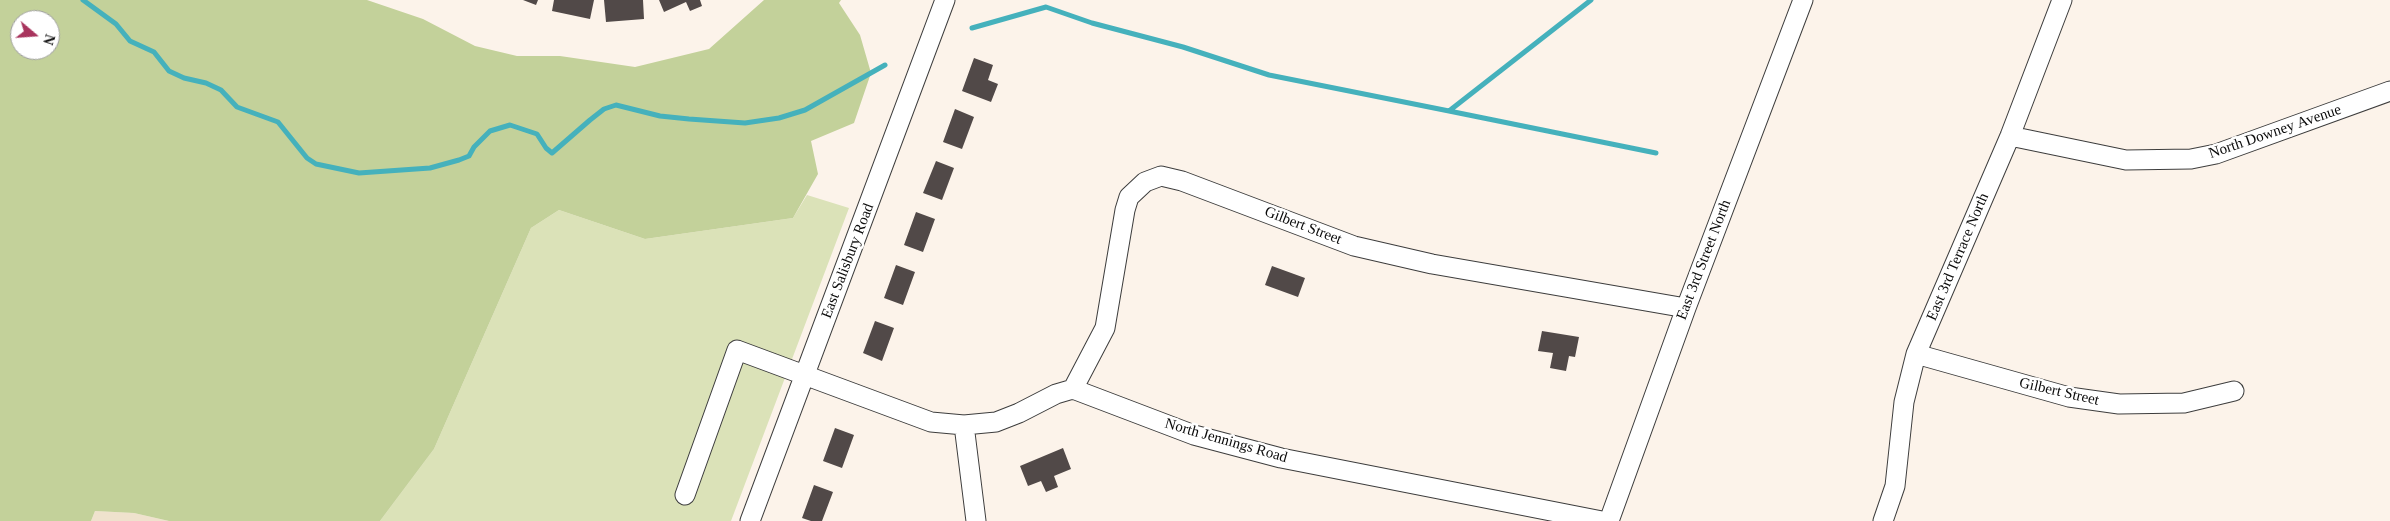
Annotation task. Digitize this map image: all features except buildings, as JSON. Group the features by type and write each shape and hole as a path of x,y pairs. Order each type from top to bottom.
{"street":[{"name":"East Salisbury Road","path":"750,521 945,0"},
{"name":"East 3rd Street North","path":"1609,521 1686,308 1803,0"},
{"name":"East 3rd Terrace North","path":"1883,521 1896,486 1904,402 1916,354 2010,136 2062,0"},
{"name":"North Downey Avenue","path":"2010,136 2126,160 2191,159 2216,154 2390,91"},
{"name":"Gilbert Street","path":"1073,390 1105,328 1125,210 1129,197 1145,182 1161,176 1182,181 1354,246 1432,264 1686,308"},
{"path":"684,495 737,350 931,422 964,425 996,422 1056,394 1073,390"},
{"name":"Gilbert Street","path":"1916,354 2069,397 2119,404 2184,403 2234,391"},
{"name":"North Jennings Road","path":"1073,390 1194,434 1281,458 1602,521"},
{"path":"964,425 976,521"}],"shaded area":[{"path":"95,511 134,513 169,521 91,521"}],"green space":[{"path":"0,0 367,0 423,19 475,46 517,56 560,56 635,67 709,49 764,0 841,0 839,3 860,35 871,73 854,123 811,141 818,174 793,218 645,239 559,210 531,228 434,449 380,521 169,521 134,513 95,511 91,521 0,521"},
{"path":"807,195 849,208 731,521 380,521 434,449 531,228 559,210 645,239 793,218"}],"waterway":[{"path":"83,0 116,24 130,41 154,52 169,71 221,90 237,107 278,122 307,158 316,164 359,173 430,168 459,160 469,156 474,147 490,131 510,125 537,134 546,148 552,153 604,109 616,105 660,116 689,119 745,123 779,118 805,110 885,65"},
{"path":"972,28 1046,7 1092,23 1183,47 1269,75 1449,111 1591,0"},
{"path":"1449,111 1656,153"}]}
